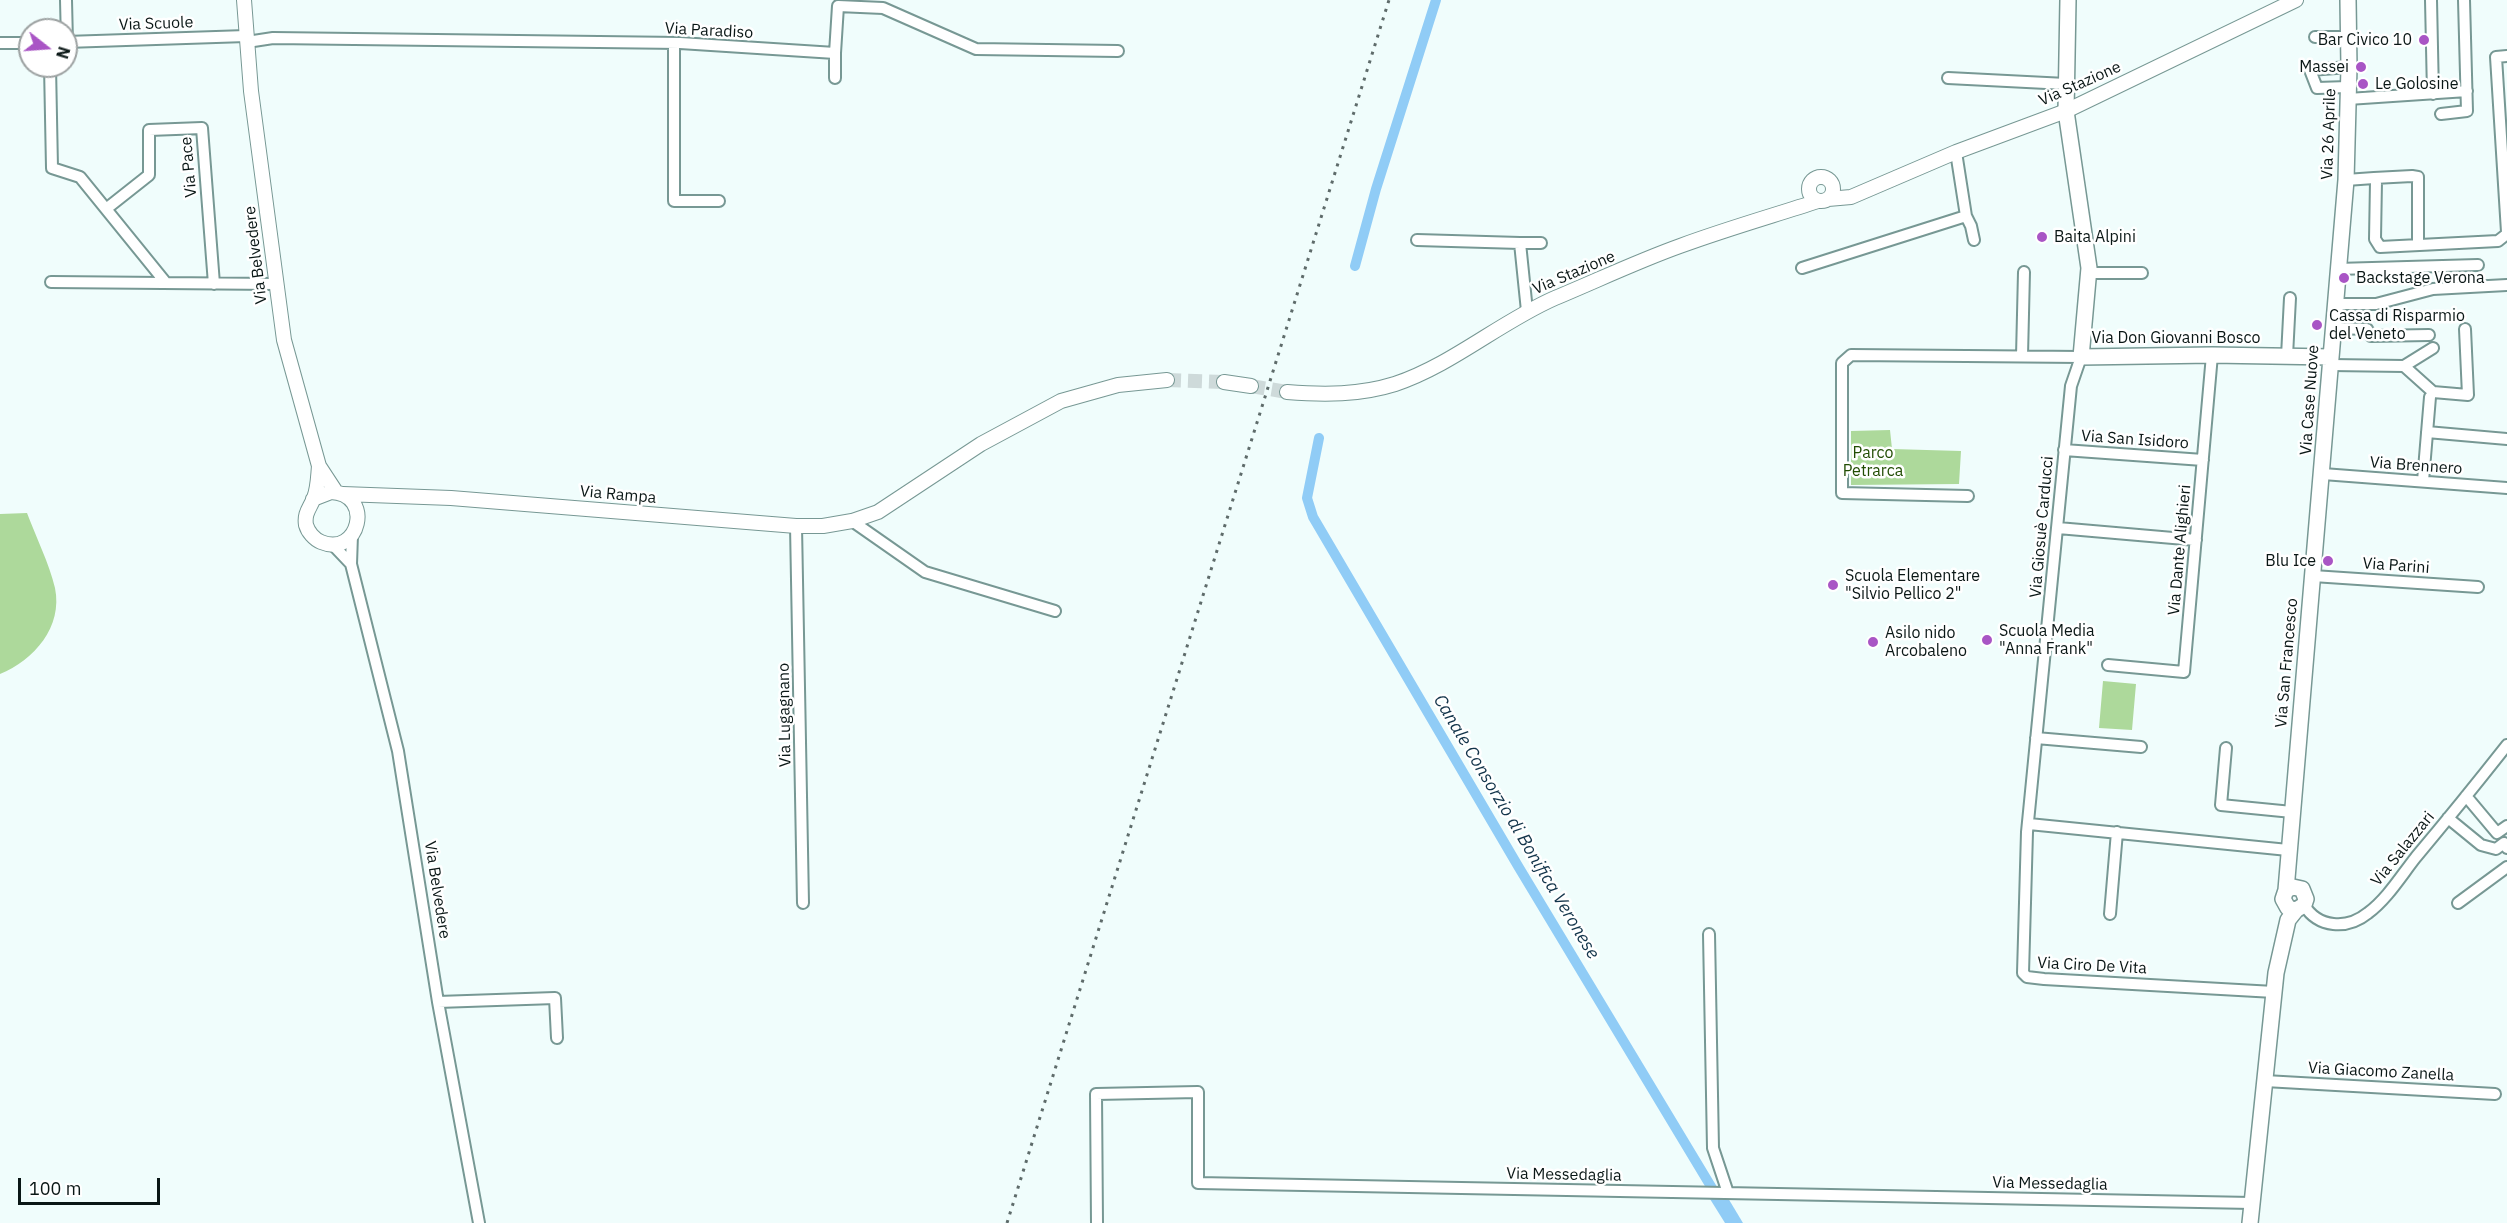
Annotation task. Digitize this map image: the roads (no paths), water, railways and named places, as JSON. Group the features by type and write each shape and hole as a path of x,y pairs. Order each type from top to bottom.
{"main road":[{"path":"2068,0 2066,111 2088,273 2081,357"},
{"name":"Via 26 Aprile","path":"2337,269 2346,180 2348,0"},
{"name":"Via Case Nuove","path":"2323,474 2337,269"},
{"name":"Via Don Giovanni Bosco","path":"2081,357 2287,356 2331,361"},
{"name":"Via San Francesco","path":"2250,1223 2276,961 2293,899 2288,853 2323,474"}],"street":[{"path":"66,0 66,18"},
{"name":"Via Belvedere","path":"244,0 275,284 284,340 319,466 339,493 353,502 358,517 351,535 351,564 398,751 438,1002 479,1223"},
{"name":"Via Stazione","path":"1287,392 1337,394 1365,391 1396,383 1432,367 1527,311 1677,247 1823,200 1851,197 1956,152 2066,111 2296,0"},
{"path":"2431,0 2433,94"},
{"path":"2441,114 2467,111 2464,0"},
{"path":"835,78 838,6 884,8 976,49 1118,51"},
{"path":"2315,38 2348,37"},
{"name":"Via Scuole","path":"78,42 247,39"},
{"name":"Via Paradiso","path":"247,39 674,43 835,53"},
{"path":"0,43 18,43"},
{"path":"674,43 674,201 719,201"},
{"path":"2374,178 2376,181 2375,239 2380,247 2498,242 2507,233 2496,57 2507,56"},
{"path":"2349,67 2310,70 2317,88 2348,93 2433,94 2467,91"},
{"path":"50,78 52,168 80,177 166,283"},
{"path":"1948,78 2066,84"},
{"name":"Via Pace","path":"106,209 149,175 149,130 202,128 214,284"},
{"path":"1956,152 1966,216 1974,240"},
{"name":"Via Stazione","path":"1775,215 1798,199 1809,188 1812,180 1820,176 1851,186 1872,188"},
{"path":"2346,180 2418,177 2418,245"},
{"path":"1809,188 1811,196 1823,200 1834,189 1832,181"},
{"path":"1803,268 1966,216"},
{"path":"1417,240 1541,243"},
{"path":"1520,243 1527,311"},
{"path":"2337,269 2478,265"},
{"path":"2022,356 2024,272"},
{"path":"2088,273 2142,273"},
{"path":"51,282 275,284"},
{"path":"2336,304 2376,304 2433,289 2507,285"},
{"path":"2287,356 2290,298"},
{"name":"Via Case Nuove","path":"2334,328 2367,329 2371,336 2429,335"},
{"path":"2404,366 2433,392 2468,395 2465,329"},
{"path":"2331,361 2404,366 2433,348"},
{"name":"Via Don Giovanni Bosco","path":"1968,496 1842,493 1842,363 1851,355 2081,357"},
{"name":"Via Dante Alighieri","path":"2108,665 2184,672 2212,355"},
{"name":"Via Giosuè Carducci","path":"2029,824 2071,386 2081,357"},
{"name":"Via Rampa","path":"339,493 451,498 796,526 823,526 852,522 878,512 981,444 1061,401 1118,384 1167,380"},
{"path":"1224,382 1251,386"},
{"path":"2423,481 2430,397"},
{"path":"2427,432 2507,439"},
{"name":"Via San Isidoro","path":"2064,450 2203,460"},
{"name":"Via Belvedere","path":"319,466 313,499 306,516 308,529 318,540 332,544 351,564"},
{"name":"Via Brennero","path":"2323,474 2507,488"},
{"path":"313,499 326,492 339,493"},
{"path":"358,517 364,508 382,495"},
{"path":"852,522 925,572 1055,611"},
{"name":"Via Lugagnano","path":"796,526 803,903"},
{"path":"2058,528 2196,540"},
{"path":"332,544 342,542 351,535"},
{"name":"Via Parini","path":"2313,576 2478,587"},
{"path":"2036,738 2141,747"},
{"name":"Via Salazzari","path":"2293,899 2315,919 2334,924 2356,920 2367,914 2507,746"},
{"path":"2226,748 2221,804 2292,812"},
{"path":"2448,818 2481,845 2496,849 2505,845 2466,796"},
{"path":"2029,824 2117,832 2288,853"},
{"name":"Via Ciro De Vita","path":"2029,824 2021,967 2027,977 2274,992"},
{"path":"2497,833 2507,826"},
{"path":"2110,914 2117,832"},
{"path":"2458,903 2507,867"},
{"path":"1709,934 1713,1148 1728,1193"},
{"path":"438,1002 555,998 557,1038"},
{"name":"Via Giacomo Zanella","path":"2265,1081 2495,1094"},
{"name":"Via Messedaglia","path":"1097,1223 1096,1094 1198,1092 1198,1183 2252,1203"}],"water":[{"path":"1728,1198 1743,1223 1725,1223 1710,1199"}],"waterway":[{"name":"Canale Consorzio di Bonifica Veronese","path":"1355,266 1376,189 1436,0"},
{"name":"Canale Consorzio di Bonifica Veronese","path":"1319,438 1307,498 1313,517 1518,866 1733,1223"}],"tunnel":[{"path":"1167,380 1224,382"},
{"path":"1251,386 1287,392"}],"railway":[{"path":"1007,1223 1389,0"}],"place":[{"name":"Bar Civico 10","path":"2424,40"},
{"name":"Massei","path":"2361,67"},
{"name":"Le Golosine","path":"2363,84"},
{"name":"Baita Alpini","path":"2042,237"},
{"name":"Backstage Verona","path":"2344,278"},
{"name":"Cassa di Risparmio del Veneto","path":"2317,325"},
{"name":"Blu Ice","path":"2328,561"},
{"name":"Scuola Elementare \"Silvio Pellico 2\"","path":"1833,585"},
{"name":"Scuola Media \"Anna Frank\"","path":"1987,640"},
{"name":"Asilo nido Arcobaleno","path":"1873,642"}],"park label":[{"name":"Parco Petrarca","path":"1873,462"}]}
